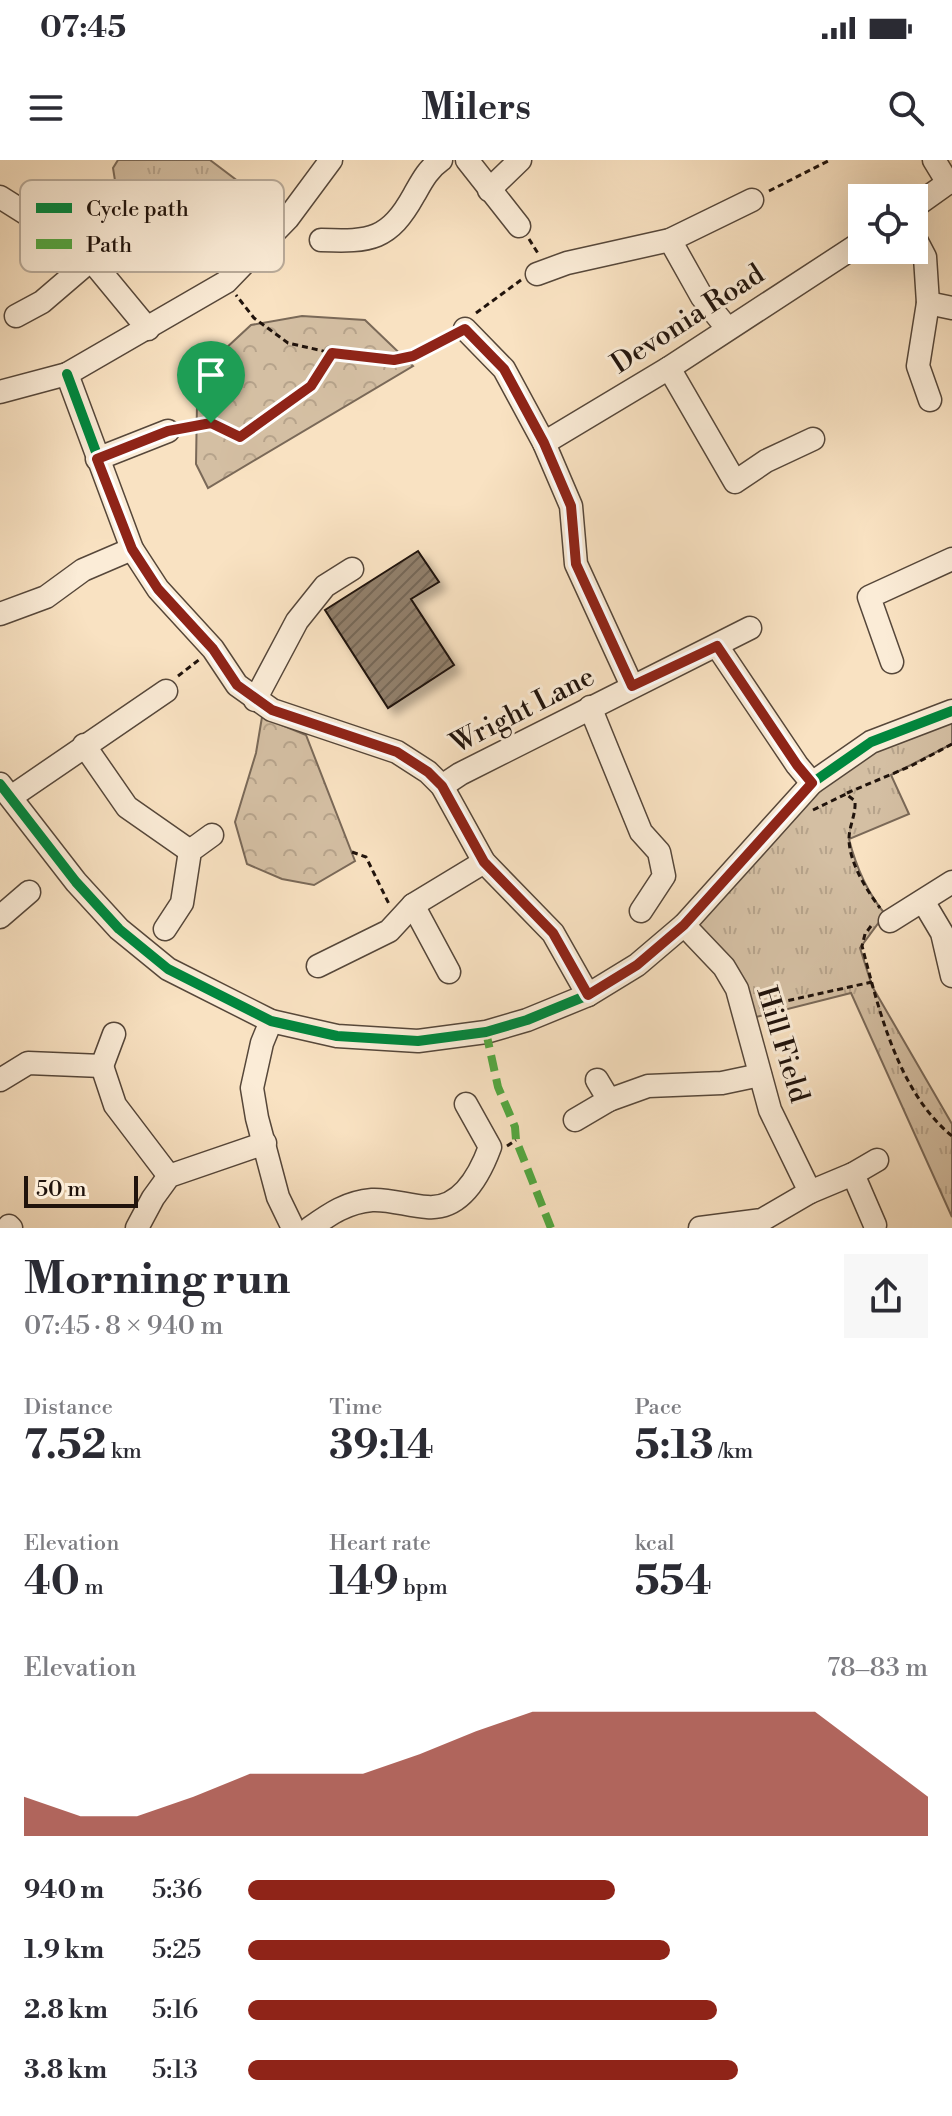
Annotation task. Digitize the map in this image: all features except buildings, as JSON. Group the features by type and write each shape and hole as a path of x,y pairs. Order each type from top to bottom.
{"street":[{"path":"284,222 331,160"},
{"path":"321,240 352,241 386,233 402,217 430,168 441,160"},
{"path":"467,160 519,226"},
{"path":"489,190 520,160"},
{"path":"928,197 950,182 934,160"},
{"path":"0,197 20,210"},
{"path":"537,274 567,263 670,240 752,200"},
{"path":"670,240 702,297 727,328"},
{"name":"Devonia Road","path":"544,443 669,368 848,251"},
{"path":"925,264 928,303 918,366 930,400"},
{"path":"16,316 42,302 77,272"},
{"path":"101,272 148,329"},
{"path":"0,392 67,374 226,282 236,272"},
{"path":"928,303 952,308"},
{"path":"465,329 504,369 544,443 571,506 576,564 632,686"},
{"path":"669,368 735,482 766,461 813,439"},
{"path":"67,374 132,549 158,589 213,649 237,685 272,710 397,752 428,772 442,786 484,862 553,933 588,995"},
{"path":"97,459 168,431"},
{"path":"0,614 46,597 83,570 132,549"},
{"path":"892,662 869,597 952,559"},
{"path":"255,700 297,621 325,586 352,569"},
{"name":"Wright Lane","path":"442,786 590,707 750,628"},
{"path":"717,646 812,783"},
{"path":"166,691 84,745 5,791 76,882 119,929 168,969 271,1021 337,1036 418,1041 486,1032 527,1020 588,995 637,965 684,925 812,783 871,742 952,711"},
{"path":"590,707 641,832 659,852 664,876 641,911"},
{"path":"84,745 127,807 190,851"},
{"path":"165,929 182,903 190,851 212,835"},
{"path":"318,966 389,931 413,905 484,862"},
{"path":"890,921 952,882"},
{"path":"0,917 29,892"},
{"path":"923,901 942,933 952,976"},
{"path":"413,905 449,972"},
{"name":"Hill Field","path":"684,925 724,967 737,989 770,1110 810,1192"},
{"path":"271,1021 262,1043 252,1088 278,1197 293,1228"},
{"path":"114,1034 102,1066 115,1105 169,1176"},
{"path":"0,1080 28,1063 102,1066"},
{"path":"575,1120 609,1100 648,1086 722,1083 760,1075"},
{"path":"597,1080 609,1100"},
{"path":"310,1228 337,1209 357,1202 386,1201 431,1208 446,1205 462,1194 476,1179 495,1148 466,1104"},
{"path":"137,1228 169,1176 265,1143"},
{"path":"700,1228 765,1224 810,1192 877,1160"},
{"path":"853,1174 875,1225"}],"path":[{"path":"752,200 830,160"},
{"path":"216,272 254,318 288,343 332,353 394,360 413,356 465,329 476,313 516,282 537,274 539,252 519,226"},
{"path":"168,431 211,423 240,437 311,386 332,353"},
{"path":"166,691 173,680 213,649"},
{"path":"782,816 818,809 952,744"},
{"path":"846,794 855,801 849,839 854,859 871,897 890,921"},
{"path":"352,852 366,857 397,922"},
{"path":"890,921 877,918 865,934 862,946 872,982 898,1058 931,1115 952,1136"},
{"path":"744,1010 872,982"}],"green space":[{"path":"118,160 210,160 237,180 115,180 113,168"},
{"path":"217,272 234,272 226,282"},
{"path":"302,316 365,320 413,366 208,488 196,464 197,404 211,362 251,325"},
{"path":"952,711 952,744 891,775 909,814 849,839 863,879 885,914 860,948 872,986 952,1124 952,1217 851,993 748,1019 684,925 830,772"},
{"path":"262,717 306,735 355,861 314,885 282,879 247,864 235,822 256,753"}],"marked path":[{"path":"486,1032 498,1087 551,1228"}],"cycle path":[{"path":"67,374 132,549 158,589 213,649 237,685 272,710 397,752 428,772 442,786 484,862 553,933 588,995"},
{"path":"0,784 76,882 119,929 168,969 271,1021 337,1036 418,1041 486,1032 527,1020 588,995 637,965 684,925 812,783 871,742 952,711"}],"route":[{"path":"465,329 504,369 544,443 571,506 576,564 632,686 717,646 812,783 684,925 637,965 588,995 553,933 484,862 442,786 428,772 397,752 272,710 255,700 237,685 213,649 158,589 132,549 97,459 168,431 211,423 240,437 311,386 332,353 394,360 413,356 465,329"}]}
